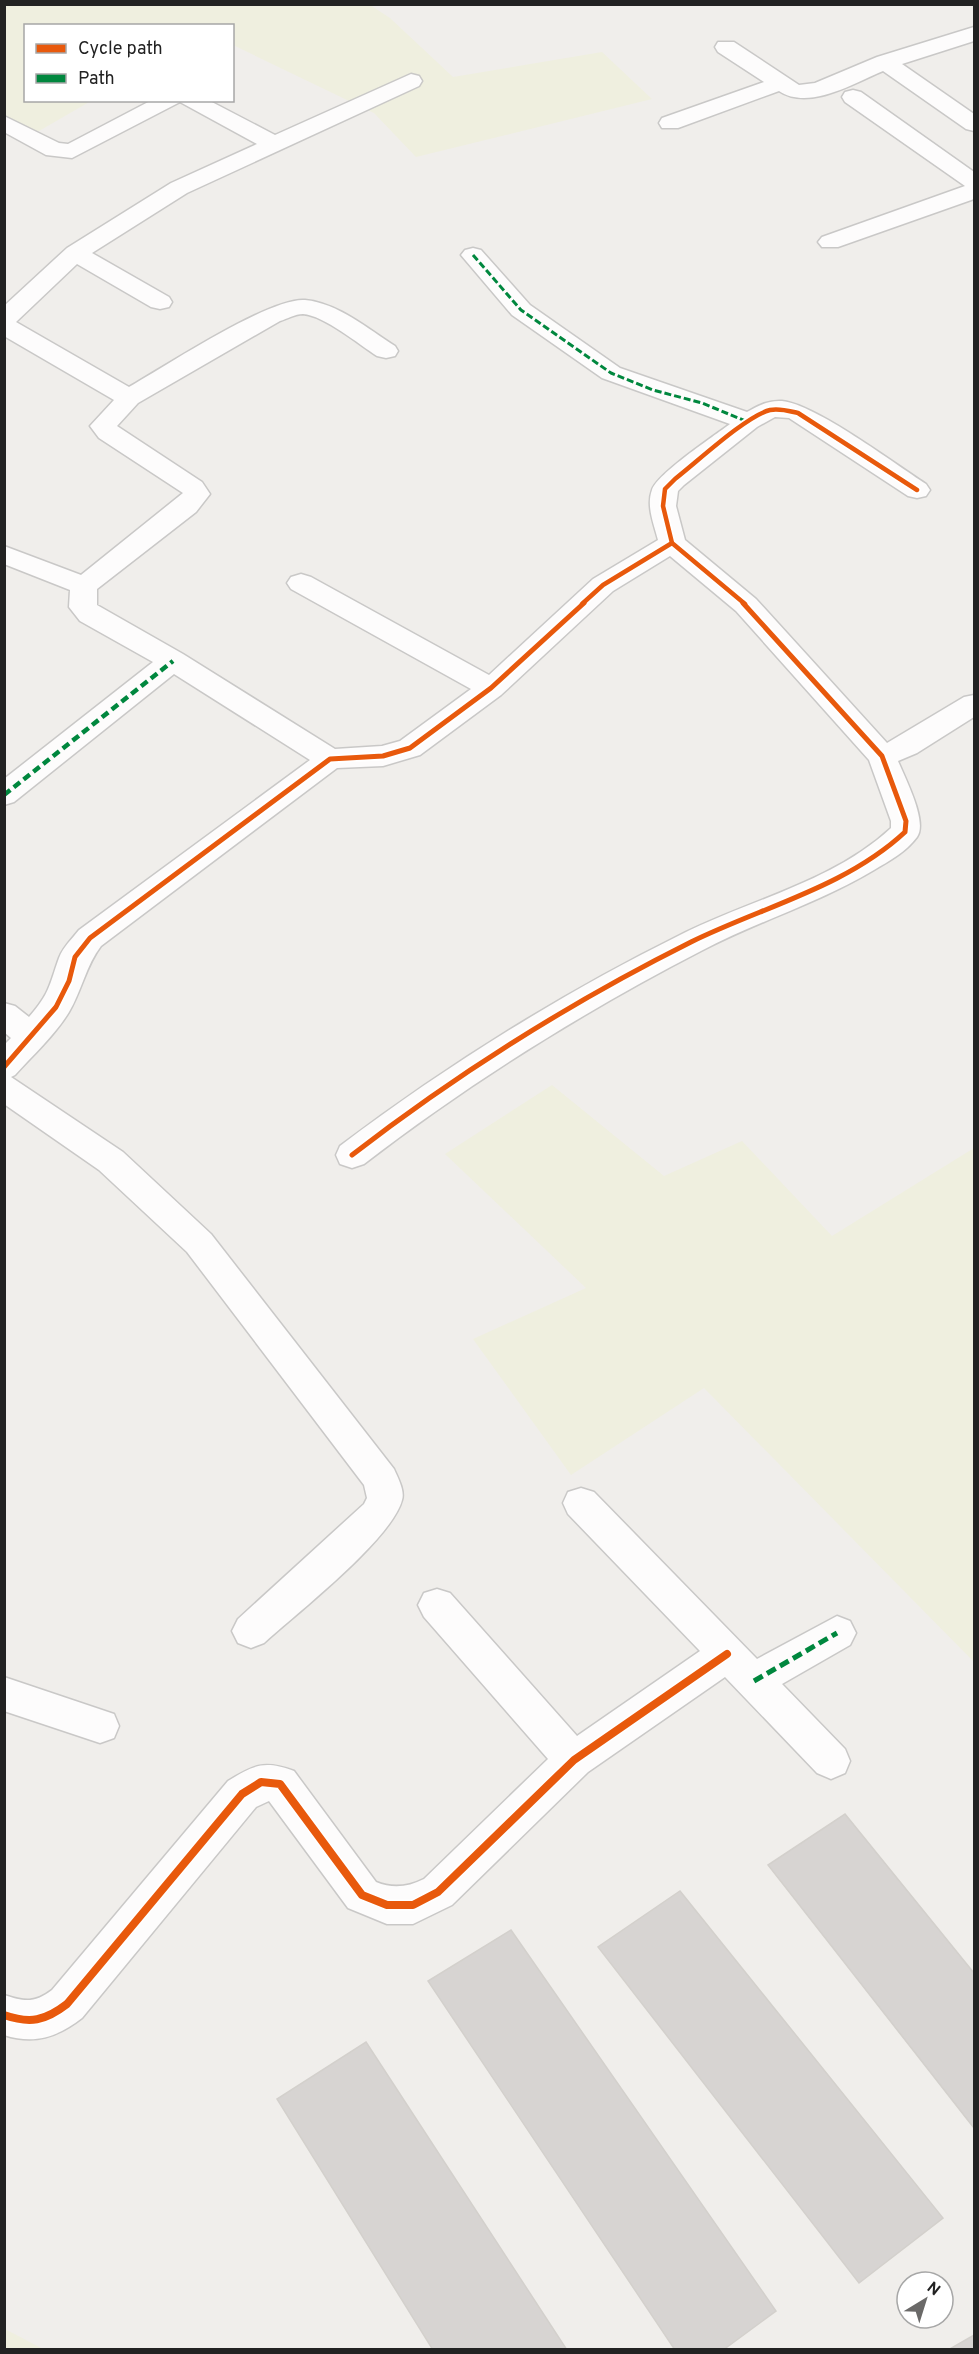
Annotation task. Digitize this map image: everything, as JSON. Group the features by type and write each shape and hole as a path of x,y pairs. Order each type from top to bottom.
{"street":[{"path":"726,47 795,92 819,89 885,62 975,34"},
{"path":"885,62 975,124"},
{"path":"4,320 75,253 179,188 273,142 411,81"},
{"path":"670,123 781,83"},
{"path":"853,97 975,182"},
{"path":"4,123 54,150 72,151 166,102"},
{"path":"194,102 273,142"},
{"path":"830,242 975,191"},
{"path":"75,253 160,302"},
{"path":"472,255 521,310 611,373 653,390 702,403 748,422"},
{"path":"330,759 173,661 90,615 83,607 84,586 187,506 197,494 193,488 108,432 103,426 129,398 271,316 290,309 306,307 320,311 386,351"},
{"path":"4,326 129,398"},
{"path":"352,1155 420,1103 579,1004 692,942 830,882 897,841 905,832 906,821 882,756 746,605 672,543 663,506 665,489 675,478 748,422 769,410 798,413 916,490"},
{"path":"4,1067 56,1006 69,981 75,957 90,938 330,759 383,756 410,748 491,688 603,585 672,543"},
{"path":"4,554 84,586"},
{"path":"302,583 491,688"},
{"path":"4,795 173,661"},
{"path":"882,756 907,746 975,704"},
{"path":"4,1014 31,1036"},
{"path":"4,1087 111,1161 199,1243 381,1480 386,1498 377,1515 250,1631"},
{"path":"581,1503 831,1761"},
{"path":"437,1605 574,1760"},
{"path":"754,1682 837,1633"},
{"path":"4,2015 24,2022 46,2021 67,2004 242,1794 261,1782 280,1784 362,1894 387,1905 412,1905 438,1892 574,1760 727,1654"},
{"path":"4,1694 100,1726"}],"green space":[{"path":"4,5 370,5 390,18 453,77 602,52 652,99 416,157 374,113 234,45 234,24 24,24 24,102 89,102 32,135 5,123"},
{"path":"552,1085 664,1176 742,1141 832,1236 974,1148 974,1662 704,1388 571,1475 473,1339 586,1288 445,1154"},
{"path":"5,2329 43,2349 5,2349"}],"building":[{"path":"845,1814 974,1973 974,2128 768,1865"},
{"path":"680,1891 943,2218 859,2283 598,1947"},
{"path":"511,1930 776,2311 723,2350 675,2350 428,1981"},
{"path":"366,2042 567,2350 433,2350 277,2099"},
{"path":"974,2335 974,2350 948,2350"}],"marked path":[{"path":"473,255 521,310 611,373 653,390 702,403 748,422"},
{"path":"4,795 173,661"},
{"path":"754,1681 837,1633"}],"cycle path":[{"path":"352,1155 420,1103 579,1004 692,942 830,882 888,848 905,832 906,821 882,756 746,605 672,543 663,506 665,489 675,479 748,422 769,410 782,409 798,413 917,490"},
{"path":"4,1067 56,1007 69,981 75,957 90,938 330,759 383,756 410,748 491,688 603,585 672,543"},
{"path":"4,2015 24,2021 38,2021 45,2019 67,2004 242,1794 261,1782 280,1784 362,1895 387,1905 413,1905 438,1892 574,1760 727,1654"}]}
